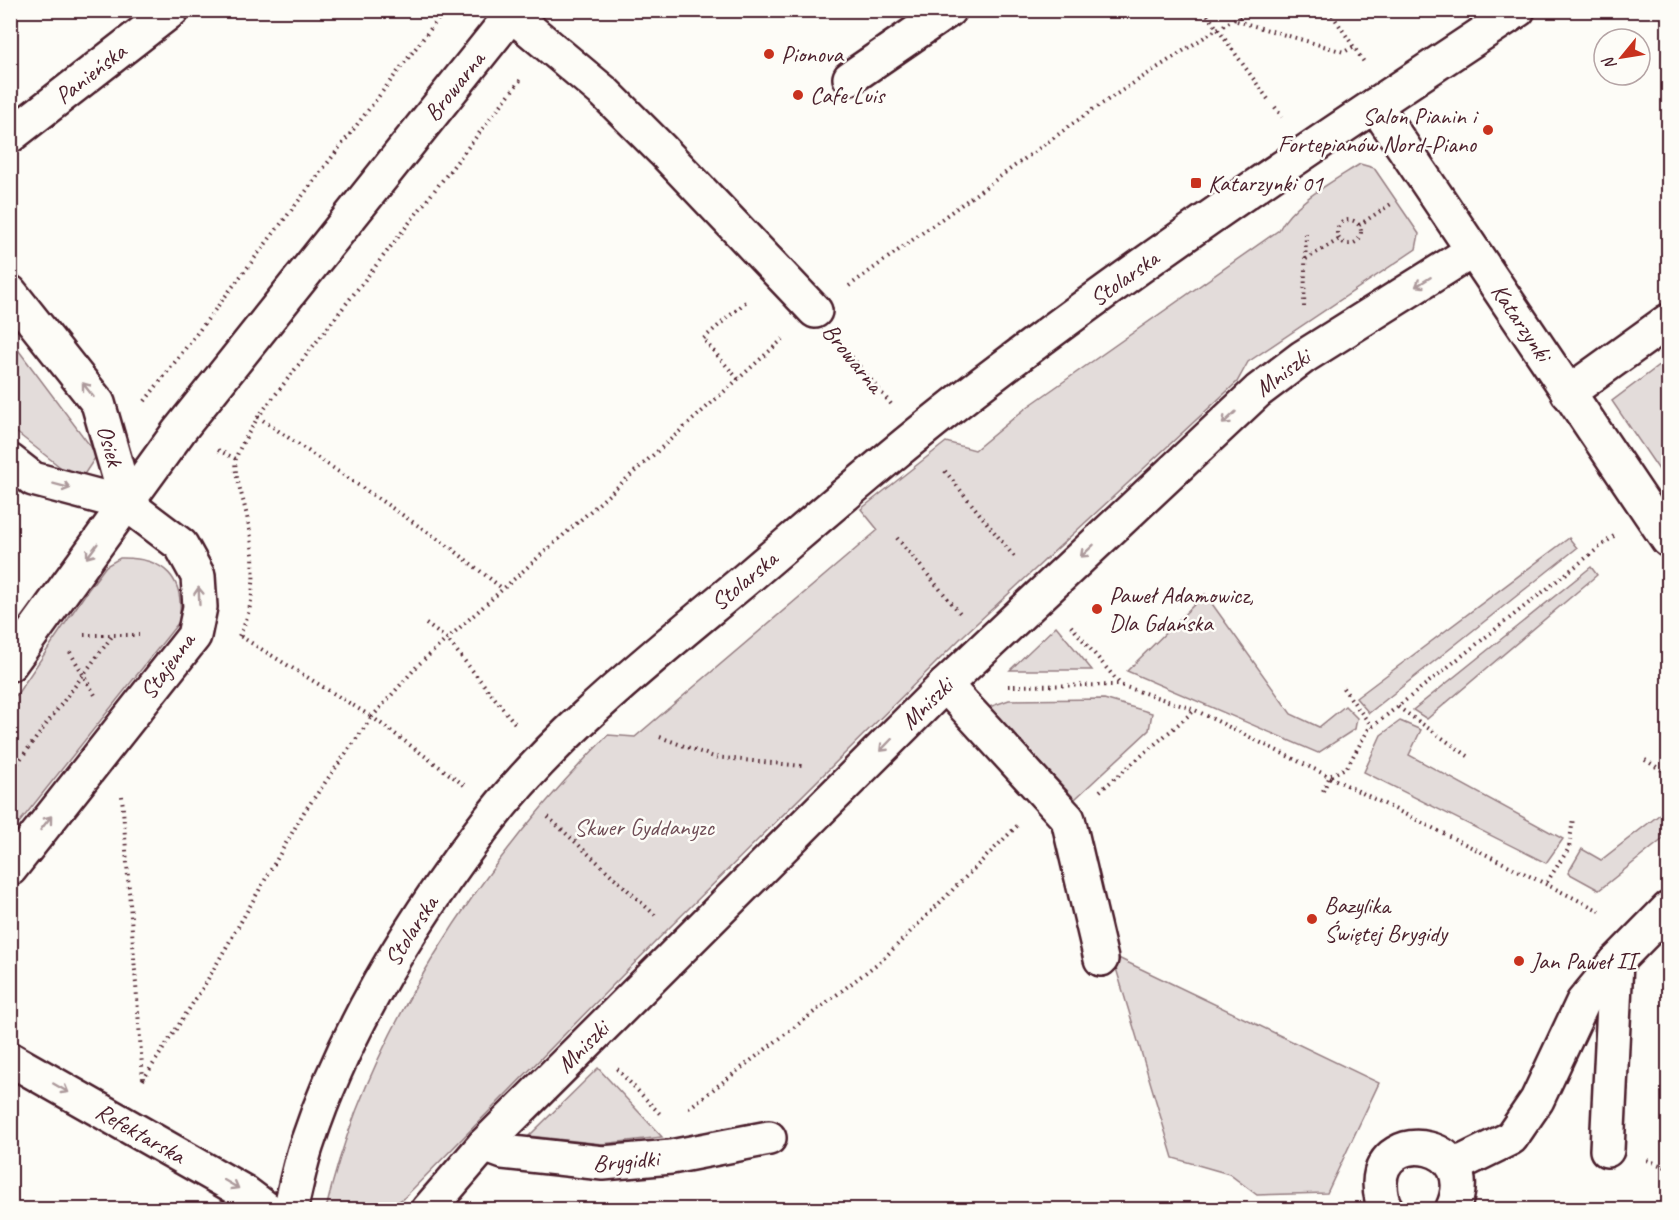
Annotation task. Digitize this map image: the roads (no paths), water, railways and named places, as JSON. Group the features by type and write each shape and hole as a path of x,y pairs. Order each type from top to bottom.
{"street":[{"name":"Panieńska","path":"10,136 171,10"},
{"path":"850,78 949,10"},
{"name":"Stolarska","path":"290,1209 307,1143 331,1082 369,1002 411,930 479,831 562,740 631,676 916,435 998,371 1159,254 1375,105 1518,10"},
{"name":"Browarna","path":"127,504 179,431 511,12 605,93 815,311"},
{"name":"Katarzynki","path":"1375,105 1668,540"},
{"name":"Mniszki","path":"428,1209 484,1145 945,685 1258,391 1303,357 1472,251"},
{"name":"Osiek","path":"10,292 98,403 127,504"},
{"path":"1568,393 1668,321"},
{"name":"Osiek","path":"10,461 33,478 127,504"},
{"path":"15,648 47,611 127,504"},
{"name":"Stajenna","path":"10,869 194,636 200,607 198,576 181,545 127,504"},
{"path":"945,685 1057,807 1101,959"},
{"path":"1454,1166 1512,1138 1537,1100 1583,1002 1616,962 1668,909"},
{"path":"1607,1150 1616,962"},
{"name":"Refektarska","path":"10,1059 244,1192 268,1209"},
{"name":"Brygidki","path":"484,1145 503,1152 603,1163 671,1157 769,1138"},
{"path":"1387,1209 1380,1192 1380,1176 1387,1162 1398,1152 1413,1146 1430,1147 1443,1154 1454,1166 1459,1181 1458,1197 1452,1209"}],"place":[{"name":"Pionova","path":"769,54"},
{"name":"Cafe Luis","path":"798,95"},
{"name":"Salon Pianin i Fortepianów Nord-Piano","path":"1488,130"},
{"name":"Katarzynki 01","path":"1196,183"},
{"name":"Paweł Adamowicz, Dla Gdańska","path":"1097,609"},
{"name":"Bazylika Świętej Brygidy","path":"1312,919"},
{"name":"Jan Paweł II","path":"1519,961"}],"park label":[{"name":"Skwer Gyddanyzc","path":"644,827"}]}
